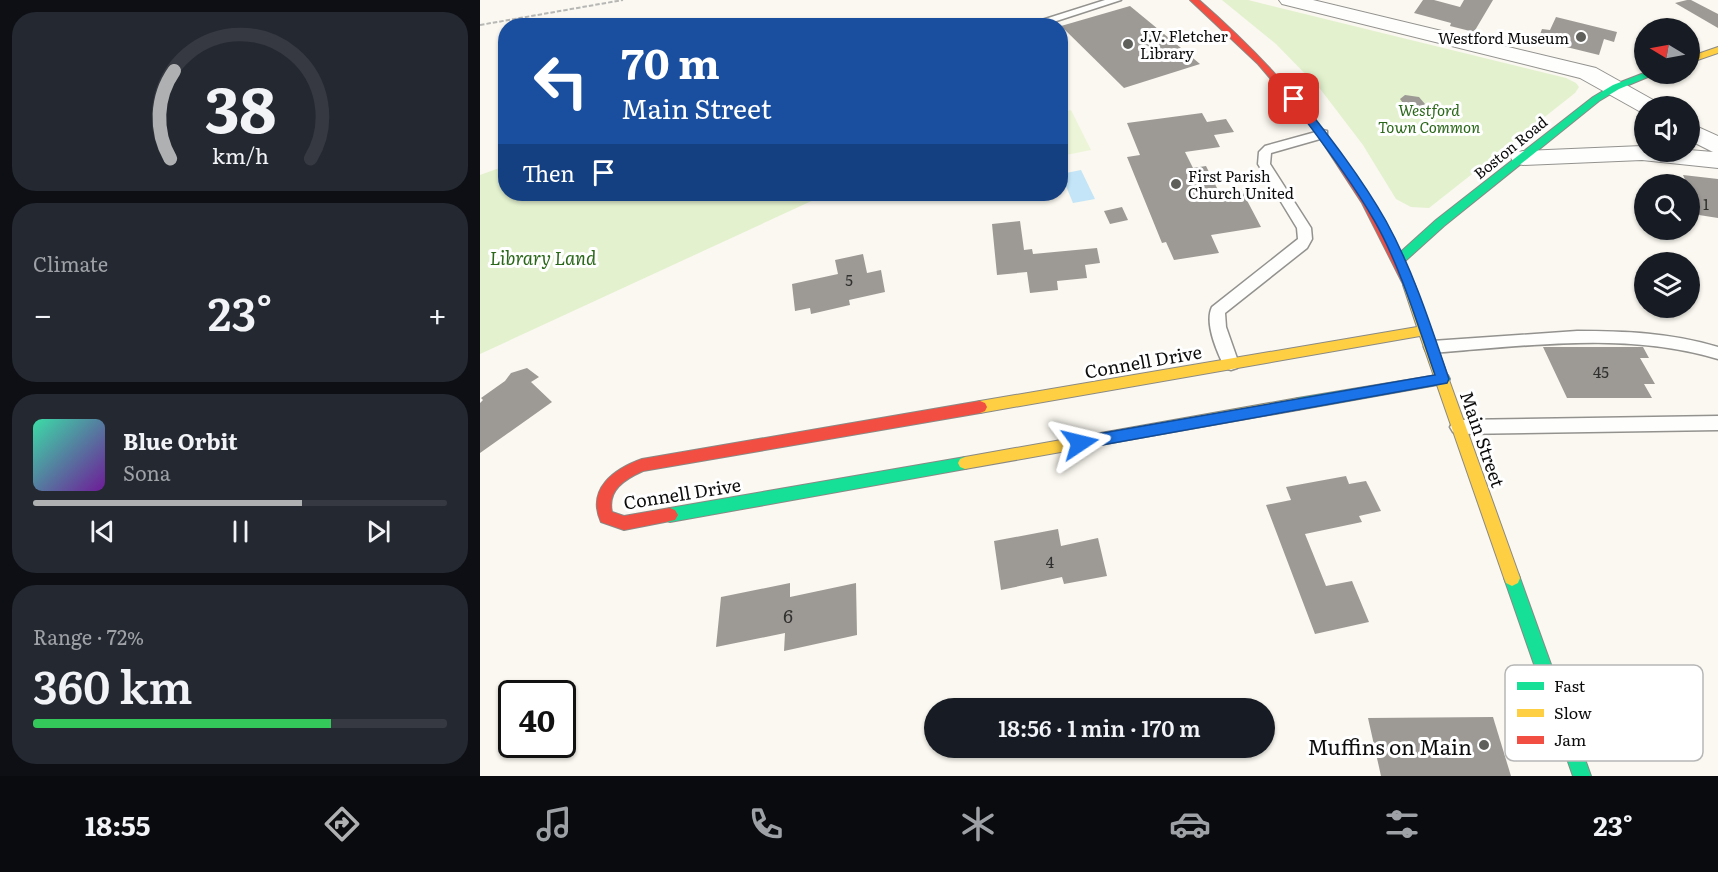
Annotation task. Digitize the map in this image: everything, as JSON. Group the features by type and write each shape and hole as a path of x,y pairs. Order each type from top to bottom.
{"main road":[{"name":"Main Street","path":"1194,0 1226,27 1280,81 1323,134 1381,222 1399,260 1426,330 1543,665"},
{"path":"1700,56 1718,50"},
{"name":"Boston Road","path":"1399,260 1440,223 1596,99 1616,87 1634,80"},
{"name":"Connell Drive","path":"1426,330 642,465 630,468 611,482 605,491 602,510 606,517 624,523 1443,379"},
{"name":"Main Street","path":"1577,761 1582,776"}],"street":[{"path":"1289,0 1588,73 1634,98"},
{"path":"1700,136 1718,146"},
{"path":"1523,158 1642,153 1718,160"}],"lane":[{"path":"1055,18 1116,0"},
{"path":"1232,364 1218,327 1217,311 1302,244 1305,239 1304,228 1264,164 1265,152 1323,134"},
{"path":"1432,347 1604,336 1694,344 1718,353"},
{"path":"1460,427 1718,423"}],"path":[{"path":"524,18 623,0"},
{"path":"480,26 498,23"}],"green space":[{"name":"Westford Town Common","path":"1222,0 1248,0 1566,78 1579,87 1575,93 1429,208 1411,207 1396,199 1363,145 1321,90 1276,44"},
{"path":"1071,110 1091,150 1068,155 1068,111"},
{"name":"Library Land","path":"498,169 498,201 812,201 480,354 480,175"}],"water":[{"path":"1081,170 1095,199 1073,203 1068,191 1068,173"}],"building":[{"path":"1423,0 1434,0 1460,7 1464,0 1493,0 1474,32 1414,13"},
{"path":"1687,0 1718,14 1718,28 1675,3"},
{"name":"J.V. Fletcher Library","path":"1130,6 1200,64 1124,88 1068,33 1068,24"},
{"path":"1556,17 1617,32 1614,42 1604,39 1599,55 1546,42 1548,39 1539,37 1542,29 1550,30"},
{"path":"1405,95 1419,97 1425,104 1418,108 1405,106 1400,99"},
{"name":"First Parish Church United","path":"1202,113 1207,122 1226,119 1234,132 1214,135 1220,147 1185,152 1193,168 1206,166 1219,192 1241,189 1261,227 1211,235 1219,253 1174,260 1166,242 1162,243 1127,157 1140,155 1127,123"},
{"path":"1700,177 1718,179 1718,218 1700,215"},
{"path":"1122,207 1128,220 1110,224 1104,211"},
{"path":"1020,221 1024,250 1032,249 1033,254 1097,248 1100,263 1085,265 1087,278 1057,281 1058,290 1030,293 1027,272 997,275 992,224"},
{"path":"863,254 867,273 881,270 885,292 849,300 850,305 811,314 810,308 795,311 792,284 838,274 835,260"},
{"path":"1543,347 1643,347 1649,358 1640,358 1655,384 1644,384 1652,398 1567,398"},
{"path":"527,368 539,377 531,382 552,402 480,453 480,403 483,400 481,398 505,381 511,373"},
{"path":"1346,476 1349,484 1366,481 1381,511 1359,516 1362,522 1305,534 1326,586 1352,581 1369,622 1315,634 1266,505 1291,500 1286,487"},
{"path":"1058,529 1061,546 1098,538 1107,576 1064,584 1062,577 1001,590 994,541"},
{"path":"790,583 790,597 856,583 857,635 784,651 785,633 716,647 721,597"},
{"path":"1493,717 1511,776 1381,776 1368,718"}],"traffic: fast":[{"path":"1399,260 1440,223 1596,99 1616,87 1634,80"},
{"path":"1298,404 1443,379"},
{"path":"670,515 965,463"},
{"path":"1512,578 1543,665"},
{"path":"1577,761 1582,776"}],"traffic: slow":[{"path":"1700,56 1718,50"},
{"path":"1409,285 1512,578"},
{"path":"980,407 1426,330"},
{"path":"965,463 1298,404"}],"traffic: jam":[{"path":"1194,0 1261,62 1319,129 1368,203 1409,285"},
{"path":"670,515 624,523 606,517 604,498 617,478 642,465 980,407"}],"place":[{"name":"Westford Museum","path":"1581,37"},
{"name":"J.V. Fletcher Library","path":"1128,44"},
{"name":"First Parish Church United","path":"1176,184"},
{"name":"Muffins on Main","path":"1484,745"}],"route":[{"path":"1080,443 1443,379 1413,294 1381,222 1326,138 1294,99"}]}
